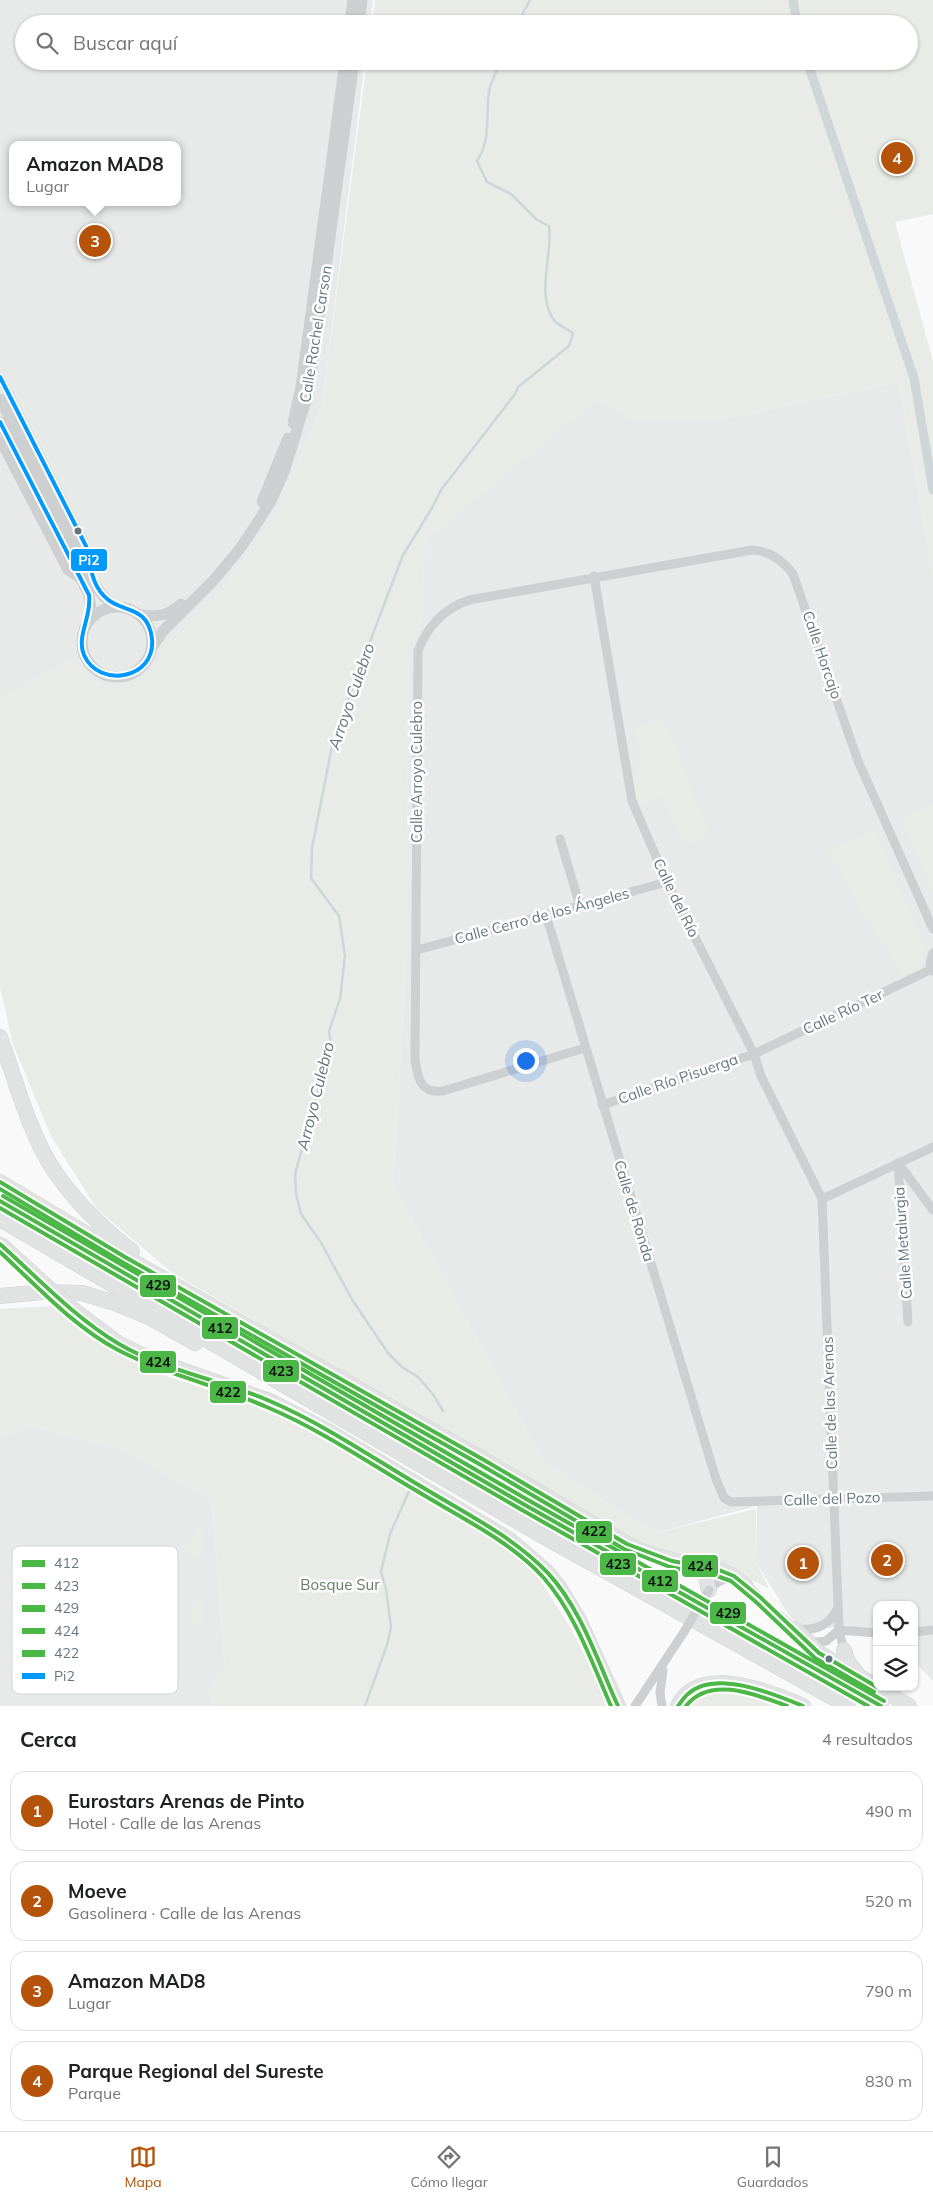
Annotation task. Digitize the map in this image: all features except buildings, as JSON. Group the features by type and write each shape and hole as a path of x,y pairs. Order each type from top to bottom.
{"highway":[{"path":"0,1037 23,1102 54,1171 82,1205 116,1239 170,1282"},
{"path":"0,1182 170,1282 627,1544 658,1556 696,1567 720,1570 734,1576 745,1585"},
{"path":"4,1203 635,1567 881,1706"},
{"path":"0,1219 452,1481 541,1535 848,1706"},
{"path":"0,1244 67,1305 99,1331 133,1351 272,1402 328,1431 510,1540 540,1565 559,1587 579,1620 618,1706"},
{"path":"0,1296 44,1292 82,1293 115,1303 149,1317 424,1473 452,1481"},
{"path":"465,1450 552,1511 611,1546 635,1567"},
{"path":"696,1567 705,1575 709,1590"},
{"path":"795,1629 819,1653 873,1684"},
{"path":"844,1650 852,1668 862,1677"},
{"path":"678,1706 682,1698 692,1690 717,1683 750,1687 803,1706"},
{"path":"884,1691 909,1706"}],"street":[{"path":"351,15 353,0"},
{"path":"360,15 362,0"},
{"name":"Calle Rachel Carson","path":"141,615 156,617 171,613 207,579 233,546 256,510 276,471 293,424 301,387 344,70"},
{"name":"Calle Rachel Carson","path":"151,649 164,631 214,580 242,546 270,503 284,472 309,390 353,70"},
{"path":"0,377 88,550 86,578 91,608 90,618 82,634 83,652 92,667 111,677 136,672 145,665 153,642 149,625 141,615 127,607 115,606 101,609 90,618"},
{"path":"0,399 86,578"},
{"path":"0,422 86,578 115,606"},
{"path":"0,441 67,570 86,578"},
{"name":"Calle Horcajo","path":"594,576 752,550 764,550 786,564 793,574 808,612 858,761 933,929"},
{"name":"Calle del Río","path":"594,576 632,801 667,882 754,1054 761,1076 822,1199"},
{"name":"Calle Arroyo Culebro","path":"585,1048 443,1091 428,1091 422,1087 419,1081 415,1060 418,651 424,635 448,610 468,600 594,576"},
{"path":"560,839 580,906"},
{"name":"Calle Cerro de los Ángeles","path":"416,950 667,882"},
{"name":"Calle de Ronda","path":"546,916 716,1479 724,1498 731,1502"},
{"path":"932,970 930,959 933,952"},
{"name":"Calle Río Ter","path":"754,1054 932,970"},
{"name":"Calle Río Pisuerga","path":"602,1105 754,1054"},
{"path":"822,1199 933,1148"},
{"path":"898,1163 933,1210"},
{"name":"Calle Metalurgia","path":"898,1163 908,1322"},
{"name":"Calle de las Arenas","path":"822,1199 838,1630 844,1650"},
{"name":"Calle del Pozo","path":"731,1502 933,1496"},
{"path":"635,1706 667,1661 714,1584 723,1581 745,1585 795,1629 816,1630 826,1624 838,1606"},
{"path":"768,1606 787,1631 807,1642 826,1642 838,1630"},
{"path":"826,1624 838,1630 873,1633"},
{"path":"918,1632 933,1630"},
{"path":"662,1706 660,1684 667,1661"}],"shaded area":[{"path":"0,0 373,0 371,15 15,15 15,70 364,70 322,406 276,515 219,593 165,645 152,670 120,689 91,681 74,657 0,699"},
{"path":"899,382 933,575 933,1681 918,1665 918,1601 873,1601 873,1631 799,1626 788,1614 756,1562 757,1506 655,1533 544,1463 393,1185 406,965 409,646 422,619 425,540 596,400 633,420 718,420"},
{"path":"32,1426 123,1450 212,1499 225,1667 209,1692 213,1706 0,1706 0,1437"}],"green space":[{"path":"375,0 933,0 933,214 895,222 933,361 933,575 899,382 718,420 633,420 596,401 425,540 422,619 409,647 406,965 393,1185 544,1463 655,1533 756,1509 756,1562 769,1589 726,1569 648,1550 171,1272 97,1209 51,1136 13,1044 0,987 0,699 75,656 91,681 120,689 151,670 165,645 219,593 276,515 322,406 366,70 918,70 918,15 373,15"},
{"path":"658,719 665,722 672,737 709,833 695,843 683,842 660,794 644,807 630,792 640,768 639,746 634,728"},
{"path":"933,804 933,893 900,818"},
{"path":"875,830 926,948 922,967 903,977 886,946 864,917 837,864 824,853"},
{"name":"Bosque Sur","path":"52,1306 90,1338 163,1375 267,1409 371,1464 496,1540 524,1562 538,1577 571,1629 610,1706 213,1706 209,1692 225,1667 212,1499 123,1450 32,1426 0,1437 0,1309"},
{"path":"201,1512 203,1551 201,1557 195,1558 183,1551 201,1521 196,1518"},
{"path":"196,1589 199,1593 203,1603 204,1629 186,1618 199,1595 195,1592"},
{"path":"723,1688 766,1699 782,1706 688,1706 693,1697"}],"waterway":[{"name":"Arroyo Culebro","path":"522,15 530,0"},
{"path":"793,0 796,15"},
{"name":"Arroyo Culebro","path":"443,1411 433,1394 418,1377 402,1367 388,1353 353,1301 320,1241 301,1214 296,1194 295,1174 331,1044 329,1031 340,999 345,956 339,916 311,878 312,848 334,736 403,555 441,490 515,394 518,387 569,346 573,333 555,321 548,308 545,285 550,237 549,226 537,220 511,194 487,182 477,161 482,152 487,134 488,96 497,70"},
{"path":"810,70 914,378 933,490"},
{"name":"Arroyo Culebro","path":"365,1706 387,1645 391,1627 386,1589 381,1572 390,1534 410,1489"}],"transit line":[{"name":"Pi2","path":"0,377 88,550 97,586 110,602 139,614 149,628 152,639 151,653 145,663 136,671 125,675 113,675 102,672 91,666 84,655 82,641 89,595 0,422"},
{"name":"424","path":"0,1182 125,1257 484,1460 627,1544 672,1561 719,1570 734,1576 760,1597 819,1653 873,1685"},
{"name":"422","path":"0,1189 122,1262 481,1465 624,1549 670,1567 717,1576 731,1581 815,1658 874,1692"},
{"name":"429","path":"3,1196 528,1500 884,1701"},
{"name":"412","path":"0,1201 525,1505 881,1706"},
{"name":"423","path":"0,1208 522,1510 868,1706"},
{"name":"424","path":"0,1244 72,1310 119,1344 156,1362 253,1394 292,1411 348,1442 488,1526 519,1547 547,1572 570,1602 588,1636 618,1706"},
{"name":"422","path":"0,1252 71,1318 102,1341 155,1367 250,1400 307,1426 499,1540 530,1564 554,1591 574,1622 611,1706"},
{"name":"424","path":"678,1706 688,1694 700,1687 713,1684 745,1686 803,1706"},
{"name":"422","path":"686,1706 696,1697 708,1691 721,1689 748,1693 787,1706"}],"place":[{"name":"Parque Regional del Sureste","path":"897,158"},
{"name":"Amazon MAD8","path":"95,241"},
{"name":"Moeve","path":"887,1560"},
{"name":"Eurostars Arenas de Pinto","path":"803,1563"}]}
